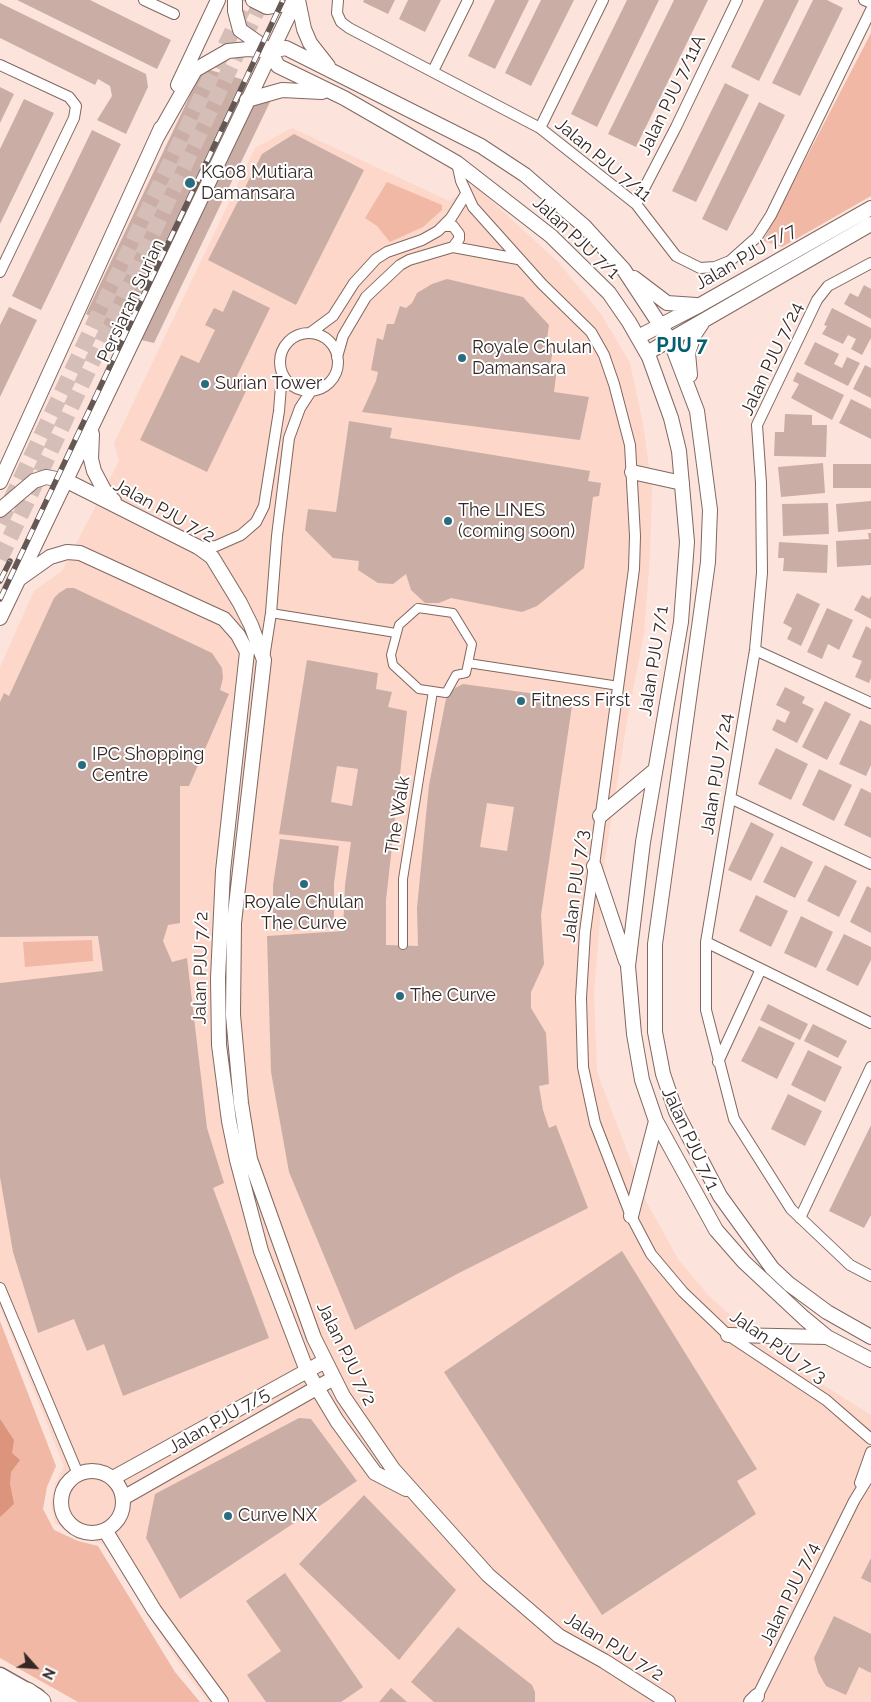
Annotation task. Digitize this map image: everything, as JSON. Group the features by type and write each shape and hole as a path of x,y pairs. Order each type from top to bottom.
{"highway":[{"path":"0,1692 28,1699"}],"main road":[{"path":"0,1676 28,1699 46,1702"}],"street":[{"path":"144,0 174,14"},
{"path":"0,482 157,137 182,75 218,0"},
{"path":"235,0 235,11 240,30 270,51"},
{"path":"254,0 267,7 286,4 292,0"},
{"path":"297,0 304,29 310,44 319,56 342,77"},
{"name":"Persiaran Surian","path":"0,618 67,481 270,51 297,0"},
{"name":"Jalan PJU 7/11","path":"338,0 337,14 348,28 540,128 636,204 676,256 688,264 700,268 715,267 730,261 757,237 770,215 871,10"},
{"path":"433,72 468,0"},
{"path":"540,128 603,0"},
{"name":"Jalan PJU 7/11A","path":"636,204 676,128 736,0"},
{"path":"864,0 871,3"},
{"name":"Jalan PJU 7/1","path":"871,1337 821,1308 789,1284 772,1268 720,1196 676,1112 662,1066 655,1032 655,944 708,562 710,510 697,411 670,340 624,270 584,226 524,175 481,146 286,48 270,51 278,66 344,98 457,163 551,236 584,267 620,307 647,352 671,418 679,451 687,542 686,576 681,622 654,771 628,966 634,1034 640,1071 656,1121 716,1230 769,1286 827,1337 871,1360"},
{"path":"157,137 195,70 228,51 248,49 270,51"},
{"path":"0,65 69,97 76,106 74,118 0,272"},
{"path":"247,100 267,93 297,89 312,90 344,98"},
{"name":"Jalan PJU 7/3","path":"457,163 466,194 490,228 591,332 604,355 614,384 630,445 634,569 585,932 582,998 584,1067 595,1123 631,1216 651,1254 683,1292 728,1335 826,1400 871,1439"},
{"path":"310,333 333,316 354,283 380,256 422,240 443,226 451,218 466,194"},
{"name":"Jalan PJU 7/7","path":"638,337 700,306 871,208"},
{"name":"Jalan PJU 7/7","path":"647,352 871,224"},
{"path":"443,226 453,226 459,234 459,239 452,247"},
{"path":"282,373 294,387 311,391 329,384 338,366 337,356 343,336 366,297 409,260 452,247 519,259"},
{"name":"Jalan PJU 7/24","path":"871,263 828,286 817,300 757,424 761,483 762,573 755,650 706,942 706,1010 734,1119 791,1209 850,1265 871,1276"},
{"path":"624,270 667,303 700,306"},
{"path":"697,411 688,353 694,335 704,320"},
{"path":"198,547 216,546 241,535 256,522 260,514 267,492 282,373 280,364 285,346 300,335 310,333 319,335 327,340 337,356"},
{"path":"264,660 271,613 281,494 289,438 300,408 311,391"},
{"path":"93,426 91,458 94,471 104,490 119,506"},
{"path":"632,472 682,483"},
{"name":"Jalan PJU 7/2","path":"0,510 34,481 46,477 67,481 198,547 212,557 223,574 251,625 264,660 234,923 233,1015 241,1103 250,1159 314,1338 356,1418 393,1469 488,1575 544,1625 668,1702"},
{"name":"Jalan PJU 7/2","path":"19,578 50,557 67,552 80,553 224,619 238,635 247,652 224,871 218,978 219,1045 222,1081 235,1150 261,1251 307,1371 337,1421 375,1473 417,1494"},
{"path":"418,608 453,613 472,644 466,673 456,675 446,693 419,689 394,665 390,655 396,633 398,625 418,608"},
{"path":"271,613 396,633"},
{"path":"755,650 871,703"},
{"path":"468,663 619,686"},
{"name":"The Walk","path":"403,945 403,879 433,691"},
{"path":"600,816 654,771"},
{"path":"730,798 871,864"},
{"path":"594,866 628,966"},
{"path":"706,942 871,1023"},
{"path":"718,1062 762,969"},
{"path":"800,1218 871,1067"},
{"path":"631,1216 656,1121"},
{"path":"0,1288 78,1474"},
{"path":"728,1335 827,1337"},
{"name":"Jalan PJU 7/5","path":"113,1478 325,1361"},
{"name":"Jalan PJU 7/5","path":"123,1498 334,1378"},
{"name":"Jalan PJU 7/4","path":"854,1501 871,1452"},
{"path":"96,1471 113,1478 123,1498 119,1517 105,1530 84,1532 74,1527 64,1515 61,1500 64,1489 78,1474 96,1471"},
{"name":"Jalan PJU 7/4","path":"755,1701 854,1501 871,1473"},
{"path":"105,1530 154,1610 221,1702"}],"shaded area":[{"path":"871,33 871,196 782,247 763,241"},
{"path":"292,128 449,201 474,185 558,262 601,314 630,363 643,424 652,488 650,556 644,633 626,727 605,859 594,993 597,1072 646,1201 678,1259 709,1296 774,1354 871,1415 871,1702 208,1702 182,1668 103,1544 71,1533 55,1523 51,1504 55,1484 64,1466 0,1307 0,667 34,591 62,571 119,461 114,443 255,148"},
{"path":"387,182 442,205 442,210 423,227 390,242 377,226 365,218"},
{"path":"92,940 93,961 25,967 23,942"},
{"path":"0,1321 56,1466 47,1487 43,1509 54,1530 78,1541 98,1546 175,1672 200,1702 78,1702 0,1658"},
{"path":"0,1419 14,1440 12,1453 20,1460 11,1472 10,1484 14,1504 0,1517"}],"building":[{"path":"17,0 90,0 171,40 157,69"},
{"path":"364,0 395,0 388,14 363,2"},
{"path":"408,0 441,0 425,32 399,19"},
{"path":"495,0 529,0 495,69 468,56"},
{"path":"541,0 574,0 531,86 505,73"},
{"path":"627,0 659,0 597,127 571,114"},
{"path":"674,0 708,0 636,147 608,134"},
{"path":"764,0 799,0 759,81 731,67"},
{"path":"813,0 827,0 843,8 800,96 772,83"},
{"path":"0,3 146,74 148,87 126,134 97,120 112,96 110,86 98,79 95,85 0,38"},
{"name":"KG08 Mutiara Damansara","path":"203,68 241,79 270,102 154,343 121,335 86,314"},
{"path":"725,83 749,95 696,202 672,191"},
{"path":"0,87 14,94 0,123"},
{"path":"24,99 54,113 0,224 0,149"},
{"path":"759,102 785,115 727,231 702,219"},
{"path":"92,130 121,144 41,310 12,296"},
{"path":"294,134 364,170 296,305 208,260 262,154"},
{"name":"Royale Chulan Damansara","path":"447,279 523,297 549,325 546,346 553,349 550,367 557,368 554,392 589,397 580,440 362,412 378,372 371,370 377,338 383,340 387,324 394,324 400,306 406,308 412,303 417,293 432,284"},
{"path":"864,285 871,289 871,319 844,304 850,293 858,297"},
{"name":"Surian Tower","path":"233,290 270,308 235,380 248,387 207,472 140,440 181,355 199,363 215,330 205,325 214,308 223,312"},
{"path":"9,307 37,320 0,397 0,325"},
{"path":"832,308 871,328 871,338 862,355 851,349 856,339 848,335 843,344 822,334 827,326 824,325"},
{"path":"815,342 839,354 834,364 842,368 847,357 860,363 848,386 804,364"},
{"path":"865,365 871,368 871,398 853,389"},
{"path":"797,372 844,395 832,420 791,398 799,384 793,381"},
{"path":"851,399 871,409 871,439 839,423"},
{"path":"785,414 812,415 812,425 827,425 826,457 774,456 775,432 784,432"},
{"name":"The LINES (coming soon)","path":"349,421 392,428 390,438 590,471 588,481 601,483 599,496 593,497 584,568 537,606 522,612 451,598 439,603 425,603 411,590 406,574 393,584 378,583 358,570 359,561 333,558 305,530 308,509 336,512"},
{"path":"823,463 825,493 781,497 778,467"},
{"path":"833,464 871,464 871,488 833,488"},
{"path":"871,501 871,529 838,532 836,504"},
{"path":"828,503 829,534 783,536 782,504"},
{"path":"868,533 871,533 871,565 837,567 836,541 869,539"},
{"path":"779,542 828,545 827,573 783,571 784,558 778,558"},
{"path":"67,588 74,588 212,653 222,668 223,678 220,690 229,694 189,786 180,786 180,923 168,925 163,941 172,962 187,958 207,1128 224,1183 213,1188 269,1338 123,1396 104,1344 87,1351 74,1319 38,1333 13,1252 0,1177 0,983 103,971 98,936 0,937 0,702 4,693 9,696 54,598"},
{"path":"797,593 820,604 801,646 787,639 792,628 783,623"},
{"path":"862,595 869,599 871,596 871,619 854,610"},
{"path":"827,608 853,620 839,650 828,644 822,659 807,652"},
{"path":"866,626 871,629 871,678 869,683 855,677 862,661 852,657"},
{"name":"The Curve","path":"307,660 378,673 376,689 392,692 388,707 407,711 386,900 386,945 418,946 417,908 429,785 446,699 455,688 463,684 573,699 541,915 544,964 531,992 531,1008 546,1033 549,1084 539,1086 543,1110 549,1128 556,1125 588,1208 457,1274 355,1330 289,1172 271,1072 267,936 343,931 345,885 351,842 279,834","holes":["337,766 358,769 352,806 331,802","487,803 514,807 507,851 480,847"]},
{"path":"785,687 805,697 802,703 814,709 797,743 772,730 777,719 785,723 790,712 776,705"},
{"path":"825,701 851,714 827,760 802,747"},
{"path":"860,720 871,725 871,765 866,776 839,764"},
{"path":"776,748 808,764 791,800 758,784"},
{"path":"819,769 852,785 834,821 802,805"},
{"path":"861,788 871,793 871,838 844,825"},
{"path":"751,822 774,834 751,881 728,870"},
{"name":"Royale Chulan The Curve","path":"280,839 339,846 334,883 334,927 273,931 273,885"},
{"path":"781,846 813,862 795,898 763,882"},
{"path":"825,865 857,881 839,917 807,901"},
{"path":"867,886 871,888 871,933 850,922"},
{"path":"756,895 788,911 771,947 739,931"},
{"path":"801,916 833,932 816,968 784,953"},
{"path":"844,934 871,947 871,960 858,986 826,970"},
{"path":"768,1004 808,1024 800,1040 760,1020"},
{"path":"813,1024 847,1041 838,1058 804,1041"},
{"path":"759,1026 795,1043 777,1079 741,1061"},
{"path":"808,1050 842,1067 825,1102 791,1085"},
{"path":"788,1094 822,1111 805,1146 771,1129"},
{"path":"871,1125 871,1215 864,1228 829,1211"},
{"path":"622,1251 757,1469 737,1481 756,1514 602,1615 444,1372"},
{"name":"Curve NX","path":"299,1418 311,1419 357,1481 180,1599 146,1538 155,1494"},
{"path":"364,1495 456,1590 399,1660 299,1564"},
{"path":"871,1558 871,1583 861,1578"},
{"path":"285,1573 363,1687 341,1702 266,1702 247,1675 281,1651 246,1601"},
{"path":"834,1616 871,1634 871,1673 859,1667 846,1695 826,1686 818,1672 814,1658"},
{"path":"458,1627 532,1685 535,1692 535,1702 434,1702 411,1682"},
{"path":"391,1688 407,1702 379,1702"}],"tunnel":[{"path":"0,523 247,0"},
{"path":"0,559 262,0"}],"railway":[{"path":"0,599 283,0"},
{"path":"0,581 10,561"}],"place":[{"name":"KG08 Mutiara Damansara","path":"190,183"},
{"name":"Royale Chulan Damansara","path":"462,358"},
{"name":"Surian Tower","path":"205,384"},
{"name":"The LINES (coming soon)","path":"448,521"},
{"name":"Fitness First","path":"521,701"},
{"name":"IPC Shopping Centre","path":"82,765"},
{"name":"Royale Chulan The Curve","path":"304,884"},
{"name":"The Curve","path":"400,996"},
{"name":"Curve NX","path":"228,1516"}],"district":[{"name":"PJU 7","path":"682,346"}]}
